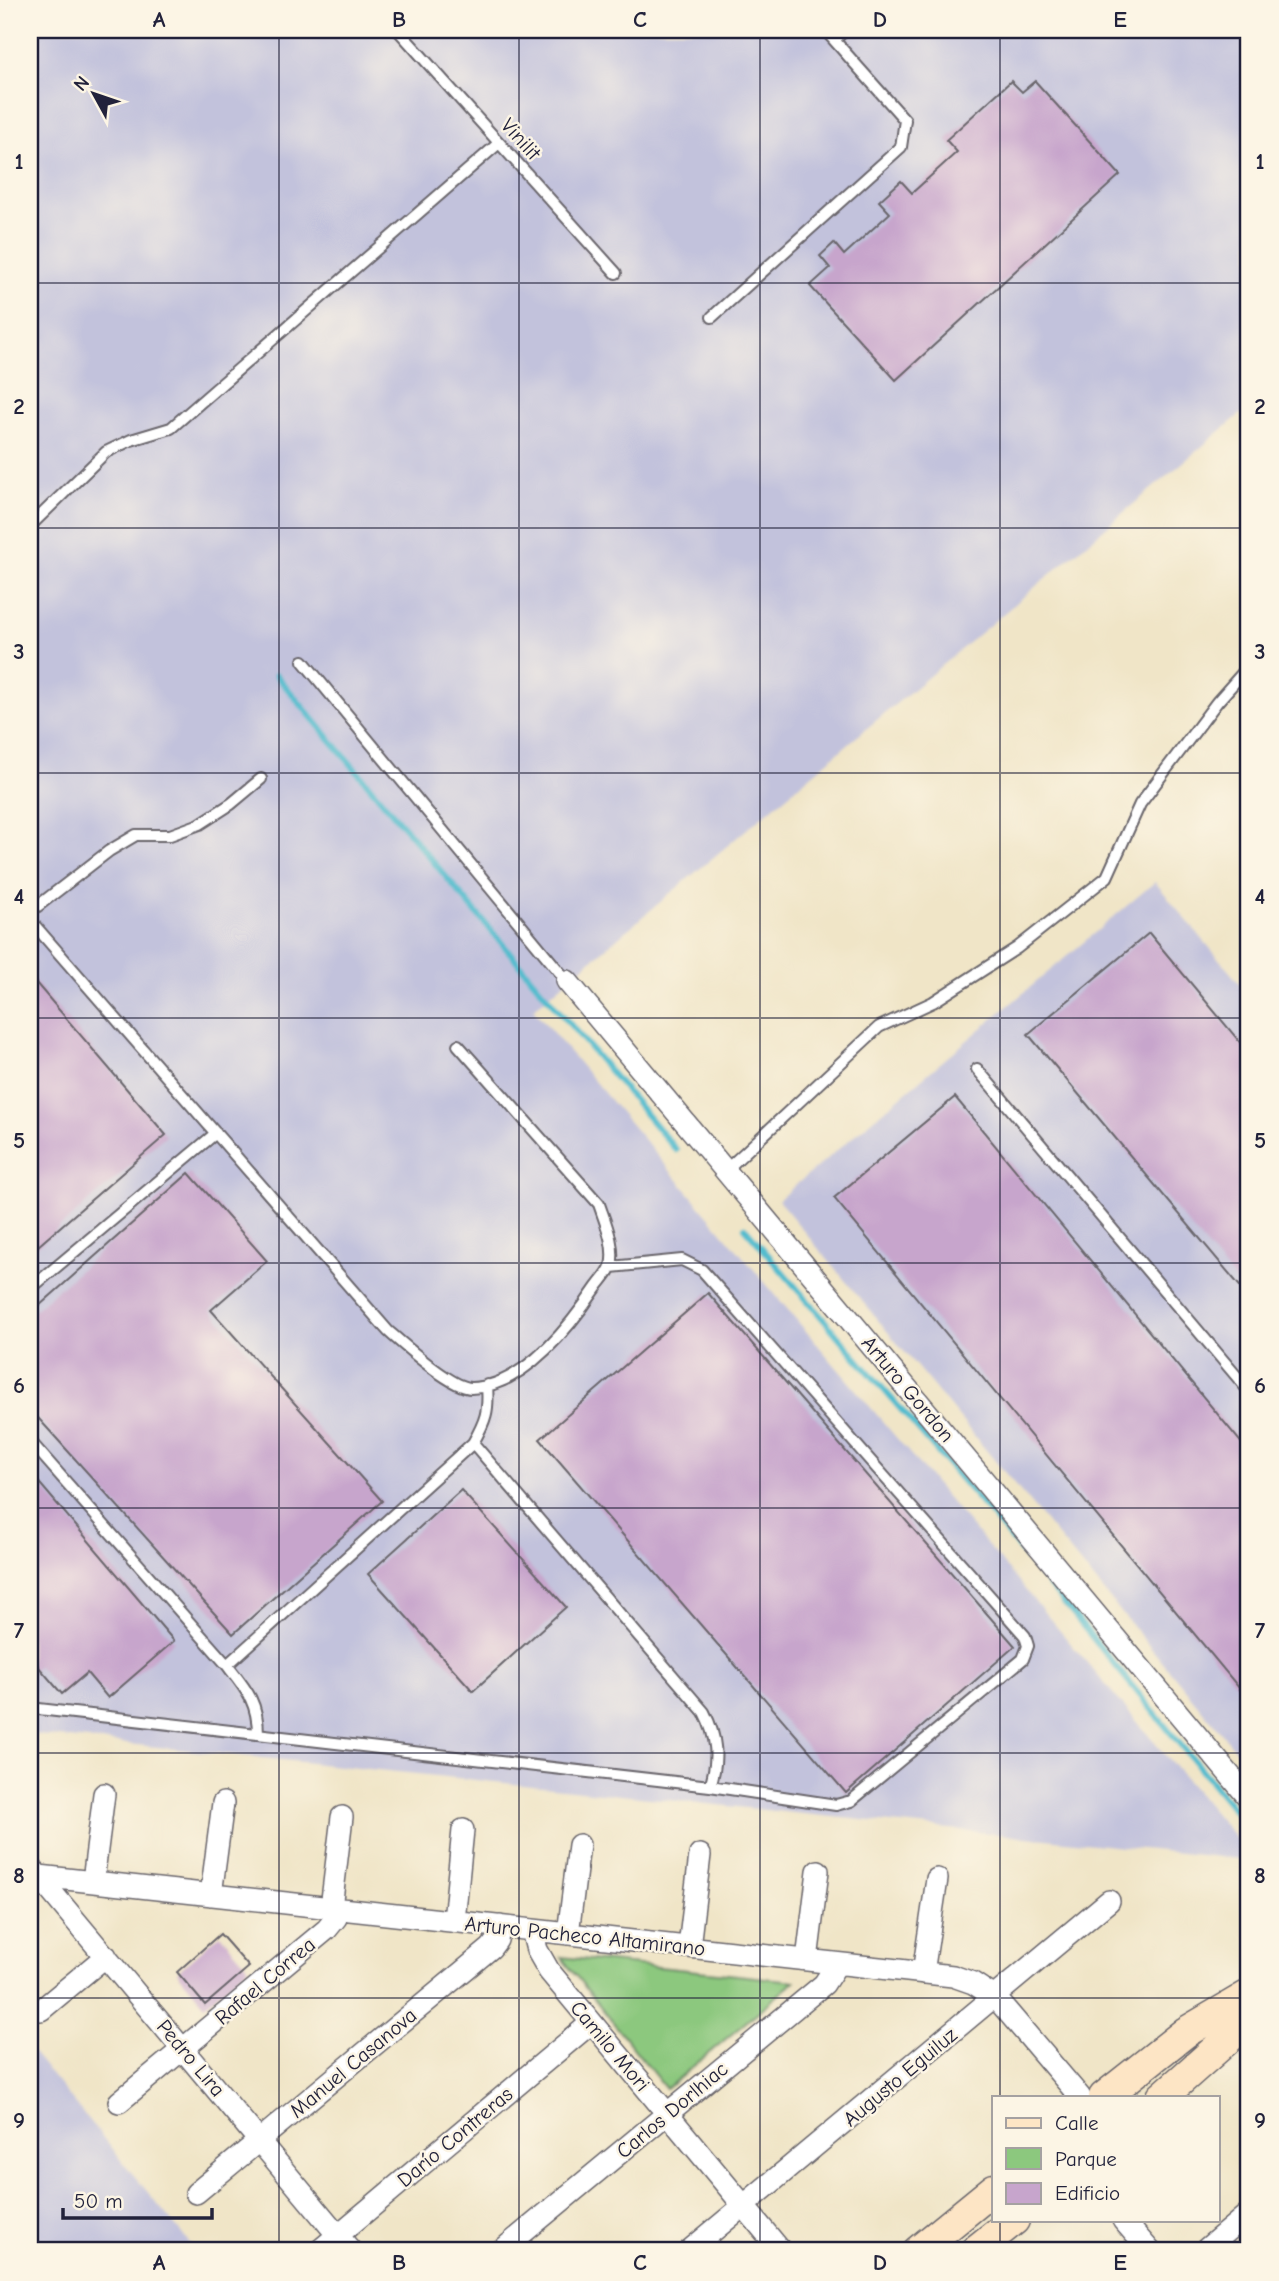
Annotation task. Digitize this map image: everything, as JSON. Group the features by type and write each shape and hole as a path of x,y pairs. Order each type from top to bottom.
{"main road":[{"path":"1105,2096 1164,2048 1208,2018 1249,1995"},
{"path":"1163,2096 1249,2020"},
{"path":"1164,2048 1179,2057 1186,2070 1186,2077"},
{"path":"919,2251 992,2191"},
{"path":"975,2251 1011,2222"}],"street":[{"name":"Arturo Gordon","path":"567,981 1249,1798"},
{"path":"93,1881 104,1794"},
{"path":"211,1895 223,1803"},
{"path":"336,1908 342,1817"},
{"path":"454,1921 463,1829"},
{"path":"568,1934 579,1844"},
{"path":"689,1947 699,1855"},
{"name":"Arturo Pacheco Altamirano","path":"32,1869 93,1881 211,1895 964,1979 996,1998 1079,2096"},
{"name":"Pedro Lira","path":"32,1869 344,2243"},
{"path":"807,1960 818,1871"},
{"path":"923,1973 937,1879"},
{"name":"Augusto Eguiluz","path":"689,2251 1110,1901"},
{"name":"Rafael Correa","path":"118,2102 327,1929 336,1918 336,1908"},
{"name":"Manuel Casanova","path":"196,2193 491,1948 497,1940 500,1926"},
{"name":"Camilo Mori","path":"532,1930 542,1961 781,2251"},
{"path":"41,2010 106,1956"},
{"name":"Carlos Dorlhiac","path":"501,2251 824,1984 837,1964"},
{"name":"Darío Contreras","path":"318,2251 344,2243 591,2023"},
{"path":"1204,2251 1249,2213"},
{"path":"1125,2222 1150,2251"}],"lane":[{"name":"Vinilit","path":"398,30 616,273"},
{"path":"712,317 901,147 905,120 825,30"},
{"path":"834,40 845,30"},
{"path":"30,527 106,452 131,440 171,428 499,143"},
{"path":"303,661 567,981"},
{"path":"726,1170 879,1027 933,1002 1017,948 1107,877 1140,804 1217,702 1249,666"},
{"path":"30,912 127,840 136,835 170,835 200,824 231,804 261,779"},
{"path":"30,920 388,1331 431,1368 468,1388 504,1381 538,1358 584,1307 611,1267 610,1236 599,1204 458,1045"},
{"path":"977,1069 1249,1391"},
{"path":"30,1289 216,1133"},
{"path":"30,1708 710,1786 836,1805 851,1801 1023,1659 1027,1653 1027,1640 702,1270 682,1260 611,1267"},
{"path":"228,1665 473,1443 485,1422 488,1406 487,1385"},
{"path":"30,1441 228,1665 250,1695 258,1714 258,1734"},
{"path":"473,1443 704,1712 714,1735 716,1748 710,1786"}],"shaded area":[{"path":"30,30 1249,30 1249,407 533,1009 1249,1854 1249,1860 30,1734"},
{"path":"1155,882 1249,995 1249,1766 778,1200"},
{"path":"30,2049 196,2251 30,2251"}],"green space":[{"path":"561,1957 795,1981 666,2089"}],"building":[{"path":"1011,81 1022,92 1035,81 1120,175 896,380 810,286 830,268 820,256 834,243 844,255 890,213 879,201 901,181 912,193 957,152 946,140"},
{"path":"1149,933 1249,1053 1249,1297 1028,1034"},
{"path":"30,976 166,1135 30,1253"},
{"path":"955,1097 1249,1452 1249,1700 834,1198"},
{"path":"189,1173 267,1261 211,1310 382,1501 233,1634 30,1409 30,1314"},
{"path":"708,1293 1015,1646 846,1793 540,1439"},
{"path":"30,1472 174,1641 108,1698 87,1673 62,1694 38,1666 30,1674"},
{"path":"461,1490 566,1607 473,1691 368,1574"},
{"path":"220,1934 249,1967 205,2005 177,1972"}],"waterway":[{"path":"276,675 676,1150"},
{"path":"745,1228 995,1519 1249,1828"}]}
